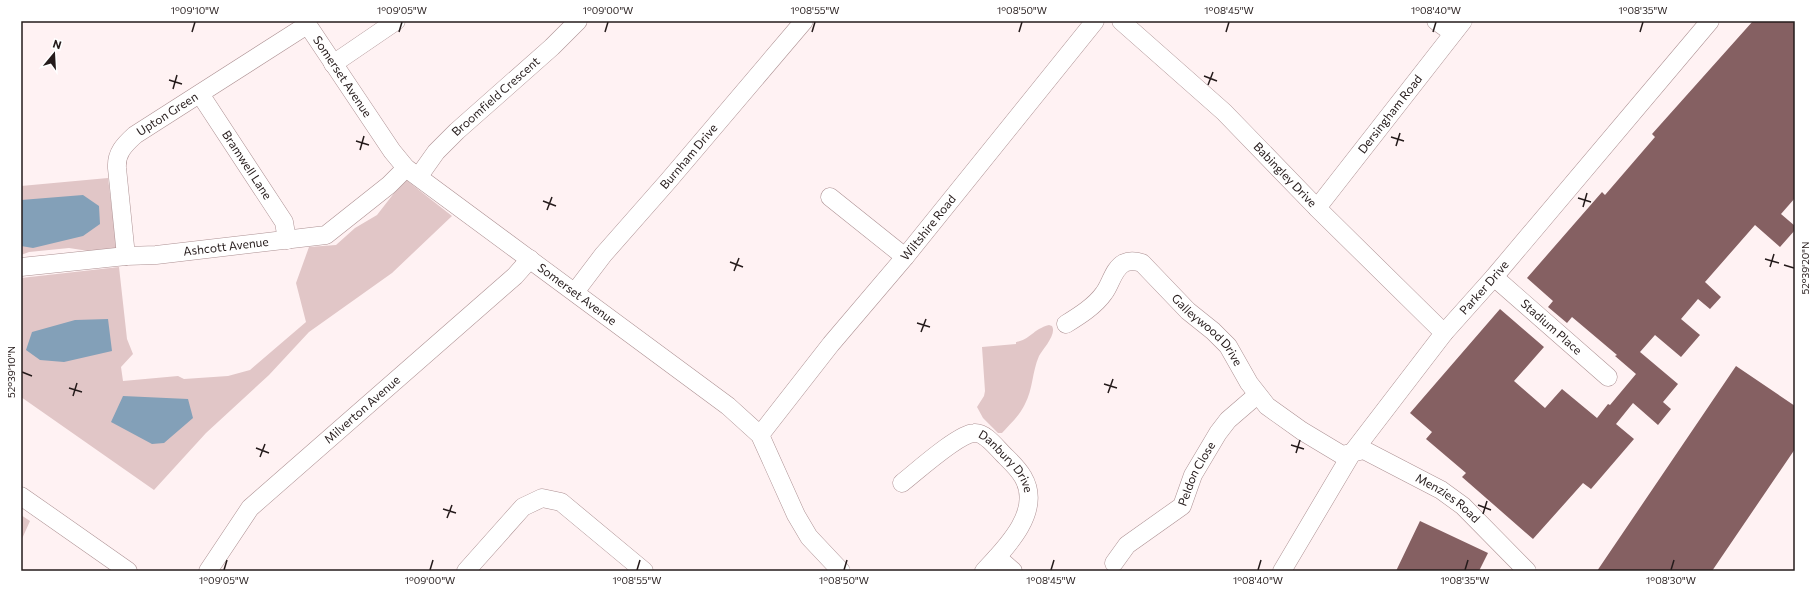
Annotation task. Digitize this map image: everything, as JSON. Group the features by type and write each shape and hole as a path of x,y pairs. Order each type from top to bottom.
{"street":[{"path":"333,64 396,21"},
{"name":"Broomfield Crescent","path":"412,172 552,47 578,21"},
{"name":"Burnham Drive","path":"575,292 603,255 804,21"},
{"name":"Wiltshire Road","path":"760,435 831,344 905,257 1095,21"},
{"name":"Babingley Drive","path":"1121,21 1224,112 1317,208 1444,334"},
{"path":"1436,21 1458,27"},
{"name":"Parker Drive","path":"1282,571 1352,453 1444,334 1710,21"},
{"name":"Somerset Avenue","path":"306,23 392,151 412,172 728,406 760,435 796,516 809,537 841,571"},
{"name":"Upton Green","path":"126,256 116,160 121,148 134,135 200,94 306,23"},
{"name":"Dersingham Road","path":"1317,208 1458,27"},
{"name":"Bramwell Lane","path":"200,94 284,222 287,240"},
{"name":"Ashcott Avenue","path":"21,267 126,256 156,255 326,235 389,185 412,172"},
{"path":"830,197 905,257"},
{"name":"Milverton Avenue","path":"208,571 250,508 515,276 530,259"},
{"name":"Galleywood Drive","path":"1066,324 1086,310 1103,295 1116,269 1125,262 1134,261 1142,263 1174,297 1228,346 1257,395 1267,406 1302,431 1342,455 1352,453"},
{"name":"Stadium Place","path":"1494,277 1608,377"},
{"name":"Peldon Close","path":"1114,563 1127,545 1182,506 1193,475 1218,434 1228,420 1257,395"},
{"name":"Danbury Drive","path":"902,483 930,460 965,436 975,433 983,435 1017,467 1024,478 1028,489 1025,516 1020,528 997,558 984,571"},
{"name":"Menzies Road","path":"1352,453 1364,450 1440,490 1463,506 1527,571"},
{"path":"21,496 128,571"},
{"path":"466,571 523,507 542,498 561,502 644,571"},
{"path":"997,558 1013,571"}],"shaded area":[{"path":"108,178 117,248 95,252 69,248 29,252 21,255 21,186"},
{"path":"405,179 452,216 392,273 309,332 269,375 206,433 154,490 21,397 21,278 119,267 127,339 133,354 121,367 123,381 178,376 184,379 228,376 250,370 306,322 296,283 309,247 336,245 355,228 377,215"},
{"path":"1049,325 1052,326 1053,333 1039,356 1028,398 1018,416 1002,433 998,433 983,418 977,407 984,396 985,391 982,347 1016,344 1016,342 1025,339 1039,329"},
{"path":"21,515 30,521 21,541"}],"water":[{"path":"83,195 99,206 100,224 83,236 33,248 21,246 21,200"},
{"path":"108,319 112,351 64,362 40,360 26,350 32,332 75,320"},
{"path":"123,396 188,399 193,418 164,443 152,444 111,422"}],"building":[{"path":"1753,21 1795,21 1795,198 1781,214 1795,226 1795,230 1780,247 1755,225 1705,282 1721,297 1710,309 1698,299 1681,319 1700,335 1681,357 1655,335 1640,352 1678,384 1663,402 1671,409 1658,425 1633,403 1616,424 1634,439 1591,489 1583,483 1533,539 1462,477 1466,473 1426,439 1432,432 1410,413 1500,309 1544,347 1514,381 1545,408 1562,389 1597,418 1608,404 1610,405 1636,374 1615,356 1617,355 1572,317 1567,323 1548,307 1553,301 1527,278 1602,192 1605,195 1655,137 1652,134"},
{"path":"1736,366 1795,406 1795,449 1712,571 1597,571"},
{"path":"1420,521 1488,553 1479,571 1396,571"}]}
